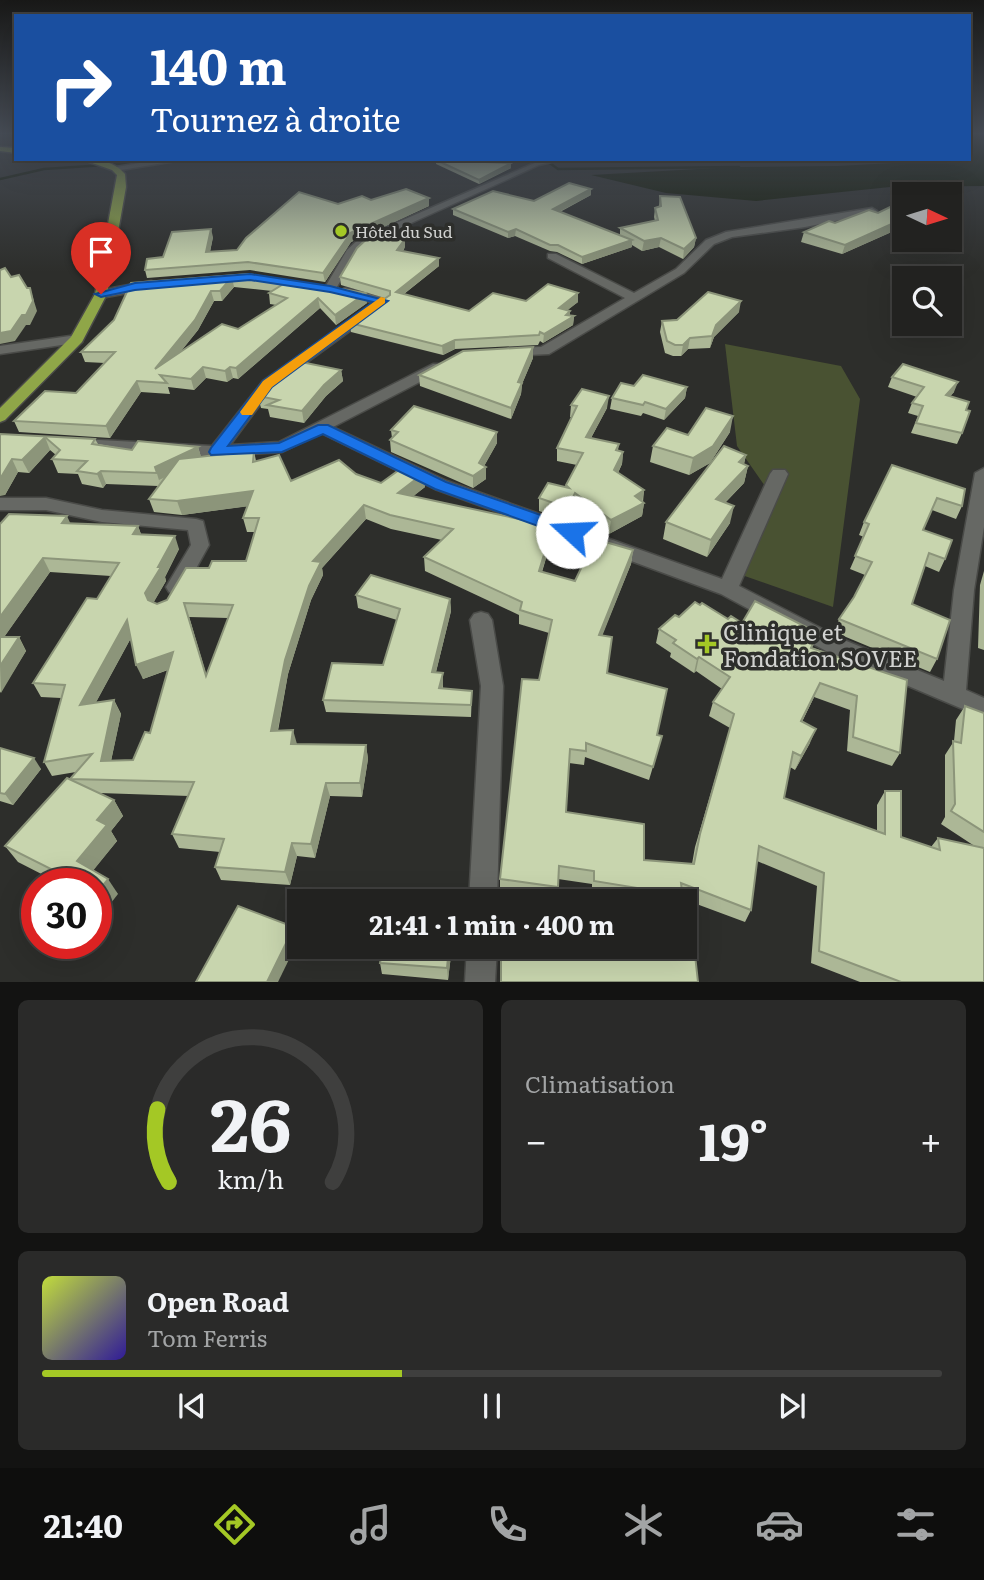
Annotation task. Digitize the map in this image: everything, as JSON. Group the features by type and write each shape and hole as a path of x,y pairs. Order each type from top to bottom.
{"main road":[{"path":"0,417 78,340 101,294 116,180"}],"street":[{"path":"217,452 268,384 383,301 324,288 351,252 363,241 499,180"},
{"path":"488,354 544,351 680,271 710,242 730,234 805,224 872,211"},
{"path":"552,256 633,297"},
{"path":"101,294 135,286 167,284"},
{"path":"0,350 78,340"},
{"path":"68,443 217,452 282,447 449,361"},
{"path":"323,428 441,485 728,589 836,646 984,708"},
{"path":"954,694 964,590 984,473"},
{"path":"728,589 779,474"},
{"path":"0,504 46,504 102,516 196,525 200,545 163,608"},
{"path":"481,620 492,686 484,889"},
{"path":"480,982 481,959"}],"green space":[{"path":"725,344 841,366 860,399 833,607 739,574 767,489 737,446"}],"shaded area":[{"path":"611,180 984,180 984,186 962,186 962,182 892,182 892,187 756,201 666,193"}],"building":[{"path":"569,183 591,189 553,209 632,240 582,257 516,229 508,232 453,209 493,191 534,201"},
{"path":"406,189 429,198 348,234 323,273 248,262 145,270 147,259 163,257 172,232 211,229 206,252 237,250 246,238 299,192 338,204 362,196 371,200"},
{"path":"660,196 680,197 696,238 684,249 661,238 644,241 620,228 658,220 655,208 661,206"},
{"path":"892,208 892,224 845,245 804,232 829,221 835,223 869,210 878,213"},
{"path":"370,236 405,239 397,250 439,258 396,292 469,311 493,293 526,301 548,284 578,293 559,308 570,311 566,315 574,316 544,334 540,332 539,335 455,340 442,346 350,323 390,295 390,291 340,277 357,248"},
{"path":"5,268 11,277 19,275 27,288 30,288 33,301 26,315 22,315 11,331 0,333 0,270"},
{"path":"248,274 366,293 335,315 318,298 236,368 230,367 225,371 203,367 191,379 160,375 167,383 137,381 106,426 14,421 45,391 76,393 115,352 81,352 114,320 131,283","holes":["232,277 285,283 269,293 287,298 238,329 222,324 155,369 195,320 211,291 220,291"]},
{"path":"708,292 741,301 716,325 712,336 690,338 683,345 667,341 662,321 677,320"},
{"path":"533,347 518,382 522,383 511,408 419,375 463,351"},
{"path":"296,361 341,370 302,411 267,405 279,400 258,396 273,378"},
{"path":"903,364 958,382 946,395 969,402 966,410 970,411 962,433 916,423 923,406 912,403 924,387 892,377"},
{"path":"643,375 687,387 666,409 645,402 643,405 612,398 621,383 634,386"},
{"path":"582,389 609,396 586,437 619,444 616,450 623,452 614,470 644,490 635,496 644,503 611,520 575,493 568,508 539,498 548,483 569,488 566,485 583,453 557,448 577,406 571,405"},
{"path":"414,406 497,432 479,463 486,467 473,476 390,440 398,432 391,430"},
{"path":"706,408 733,416 713,446 693,458 653,446 667,428 688,435"},
{"path":"0,434 95,439 92,444 132,450 138,441 198,447 155,467 157,473 101,471 97,474 77,471 87,461 52,459 60,450 45,437 22,460 12,459 0,479"},
{"path":"724,446 746,455 739,462 748,466 716,499 734,506 711,540 666,522"},
{"path":"254,451 253,462 279,455 291,481 339,460 356,474 381,483 406,465 424,473 398,493 547,525 530,513 554,522 539,571 575,581 595,539 633,550 599,635 612,637 607,673 667,689 657,735 662,736 653,767 586,743 586,751 570,749 566,812 644,824 644,860 694,864 734,714 713,702 730,677 673,643 676,640 659,629 675,615 679,617 695,602 742,623 755,601 818,633 811,648 907,680 900,753 853,737 857,696 820,683 801,721 816,729 801,756 793,752 784,798 885,834 885,791 901,791 901,837 940,850 938,838 984,848 984,982 901,982 819,951 824,873 759,846 751,910 681,883 682,889 644,889 594,881 594,871 559,866 558,887 500,879 522,679 539,680 552,620 520,610 522,602 424,557 453,529 390,515 364,505 313,561 321,562 309,586 285,660 271,731 293,730 291,744 366,745 360,783 326,783 311,844 292,843 285,872 215,867 224,839 172,834 194,782 70,779 92,754 44,762 65,685 33,683 87,598 97,599 119,563 43,558 0,617 0,524 9,514 67,516 62,523 138,526 133,534 175,536 145,593 148,600 157,604 167,600 186,568 209,568 212,561 246,561 259,518 243,518 253,491 177,501 149,499 179,459","holes":["184,603 233,605 206,676","127,620 136,665 173,652 150,733 145,732 133,760 101,761 114,700 80,705"]},
{"path":"892,465 965,489 962,506 937,498 923,530 952,540 945,559 929,553 912,604 950,620 937,659 839,619 872,562 855,556 869,524 864,522"},
{"path":"371,575 450,599 432,672 443,673 439,688 472,691 471,705 323,700 332,663 383,665 400,609 356,595"},
{"path":"0,637 19,637 0,666"},
{"path":"965,706 984,713 984,832 951,811 955,804 953,741 961,743"},
{"path":"0,748 34,758 5,794 0,793"},
{"path":"67,778 114,800 97,820 107,825 77,861 89,868 49,868 5,846"},
{"path":"238,906 287,924 287,941 267,982 196,982"},
{"path":"381,959 448,959 447,968 380,963"},
{"path":"501,959 695,959 698,982 501,982"}],"slow traffic":[{"path":"247,412 268,384 381,301"}],"place":[{"name":"Hôtel du Sud","path":"341,231"},
{"name":"Clinique et Fondation SOVEE","path":"707,644"}],"route":[{"path":"101,294 135,286 250,277 330,289 383,301 268,384 217,452 282,447 323,428 441,485 572,532"}]}
